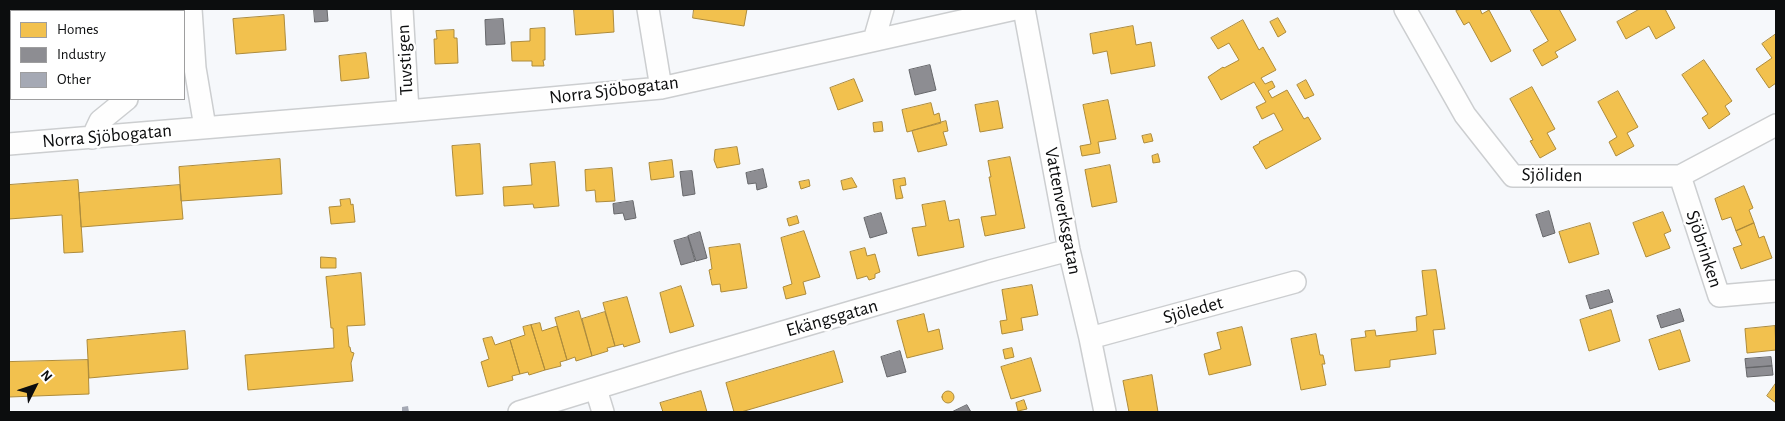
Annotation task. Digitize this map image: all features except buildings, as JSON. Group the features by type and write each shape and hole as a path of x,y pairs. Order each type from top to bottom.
{"street":[{"path":"191,9 189,68 206,127"},
{"name":"Tuvstigen","path":"402,9 408,111"},
{"path":"648,9 661,88"},
{"path":"874,40 883,9"},
{"name":"Norra Sjöbogatan","path":"9,144 661,88 1015,9"},
{"name":"Vattenverksgatan","path":"1024,9 1069,250 1105,412"},
{"name":"Sjöliden","path":"1405,9 1465,114 1513,176 1680,176 1776,125"},
{"path":"92,138 100,121 126,100"},
{"name":"Sjöbrinken","path":"1680,176 1719,296 1776,290"},
{"name":"Ekängsgatan","path":"519,412 1069,250"},
{"name":"Sjöledet","path":"1090,338 1295,282"},
{"path":"596,389 603,412"}]}
